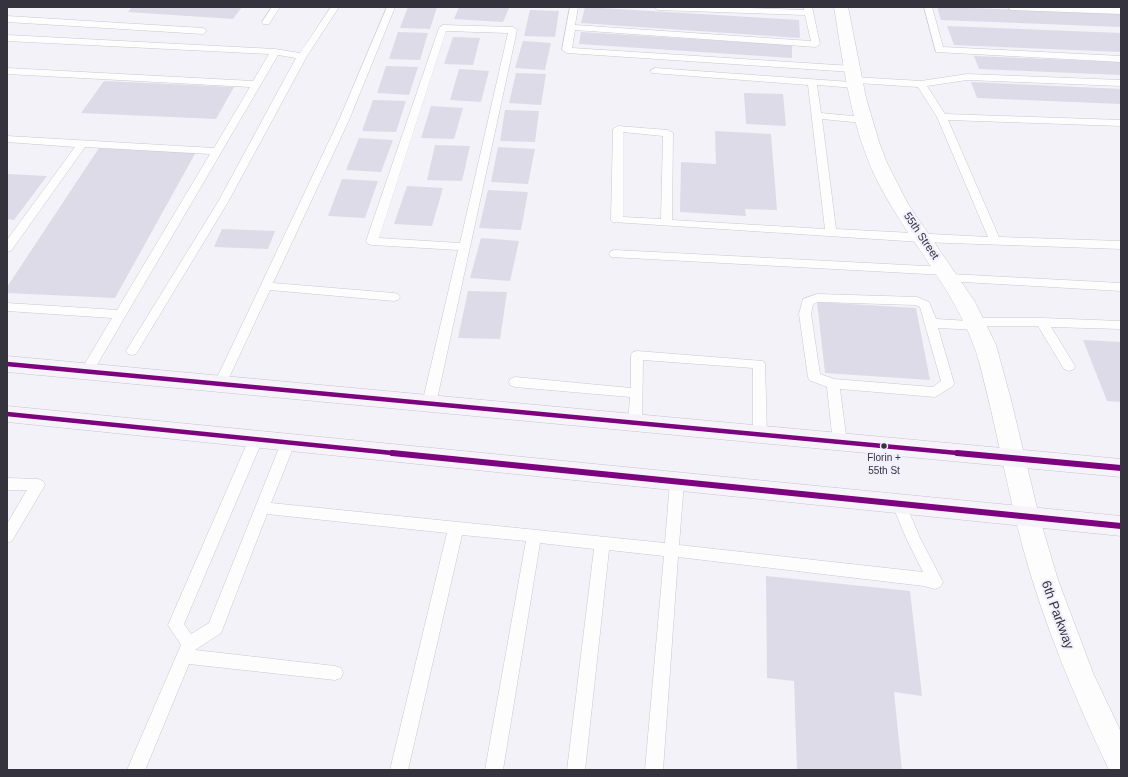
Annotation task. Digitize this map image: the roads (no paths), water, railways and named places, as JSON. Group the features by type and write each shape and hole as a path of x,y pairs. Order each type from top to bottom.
{"main road":[{"path":"7,364 635,424 1121,468"},
{"path":"7,414 1121,526"}],"street":[{"name":"55th Street","path":"841,7 854,78 867,136 888,184 921,238 948,274 964,299 977,324 992,370 1014,459"},
{"name":"6th Parkway","path":"1014,459 1027,516 1047,589 1061,631 1101,724 1121,764"}],"lane":[{"path":"266,22 276,7"},
{"path":"132,351 223,202 302,56 335,7"},
{"path":"220,384 344,120 391,7"},
{"path":"574,7 567,50 921,84 967,77 1121,83"},
{"path":"571,27 816,44 809,10 658,7"},
{"path":"928,7 939,50 1121,58"},
{"path":"1011,7 1121,11"},
{"path":"7,19 204,32"},
{"path":"429,404 465,247 513,30 443,28 372,241 465,247"},
{"path":"7,38 275,52 302,56"},
{"path":"86,372 275,52"},
{"path":"7,71 256,84"},
{"path":"655,71 812,82 854,78"},
{"path":"812,82 831,233"},
{"path":"921,84 942,117 995,241"},
{"path":"817,116 863,120"},
{"path":"942,117 1121,123"},
{"path":"666,223 668,133 618,129 617,220 666,223 831,233 921,238 1121,245"},
{"path":"7,139 217,151"},
{"path":"7,248 82,144"},
{"path":"615,254 1121,286"},
{"path":"266,286 394,297"},
{"path":"817,298 917,301 925,305 948,383 935,392 832,384 814,377 805,314 808,302 817,298"},
{"path":"7,307 120,314"},
{"path":"1042,322 1069,366"},
{"path":"931,323 977,324 1042,322 1121,324"},
{"path":"635,424 637,356 759,364 760,435"},
{"path":"515,382 637,393"},
{"path":"832,384 840,443"},
{"path":"187,650 176,625 256,439"},
{"path":"136,770 187,650 215,628 288,442"},
{"path":"654,770 677,482"},
{"path":"7,484 38,485 7,537"},
{"path":"262,508 909,577 935,582 913,538 899,504"},
{"path":"399,770 456,528"},
{"path":"494,770 534,536"},
{"path":"576,770 602,544"},
{"path":"187,650 335,673"}],"place":[{"name":"Florin + 55th St","path":"884,446"}]}
